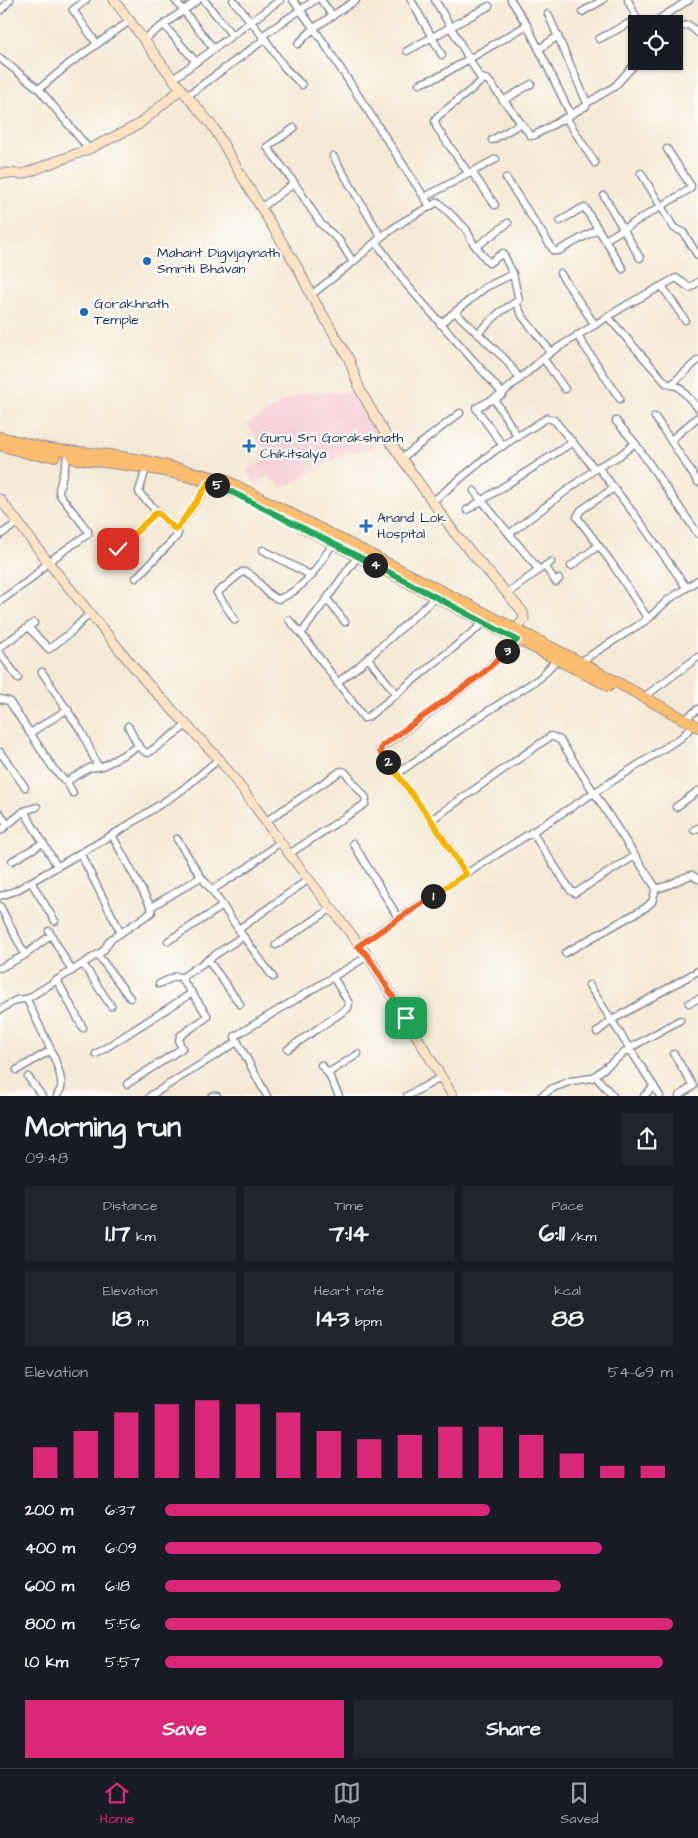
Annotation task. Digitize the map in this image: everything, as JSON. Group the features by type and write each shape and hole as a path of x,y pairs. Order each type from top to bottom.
{"main road":[{"path":"0,437 49,449 147,461 221,478 517,634 580,662 684,720 695,729"},
{"path":"0,445 31,454 146,469 224,488 484,623 517,634 557,660 695,729"}],"street":[{"path":"0,11 10,0"},
{"path":"86,0 73,10 97,44"},
{"path":"175,0 214,49"},
{"path":"144,39 198,0"},
{"path":"204,0 232,36"},
{"path":"233,0 264,38 285,68 302,85"},
{"path":"173,79 280,0"},
{"path":"292,0 314,28 372,120 430,206"},
{"path":"187,96 300,9 315,0"},
{"path":"321,0 333,16"},
{"path":"298,44 314,28 356,0"},
{"path":"411,0 442,55"},
{"path":"435,0 481,78 481,83 437,118 435,121 437,128 495,205"},
{"path":"511,0 527,25 569,116 595,163"},
{"path":"582,12 602,0"},
{"path":"628,0 635,15"},
{"path":"665,15 689,0"},
{"path":"119,1 173,79 214,128 349,358 360,390 388,439 456,535 524,615 517,634 482,674 382,746 380,752 431,820 466,874"},
{"path":"407,51 489,6"},
{"path":"548,14 587,102"},
{"path":"39,89 131,20"},
{"path":"164,25 196,62"},
{"path":"419,84 440,76 527,25"},
{"path":"683,27 686,25 692,26 698,33"},
{"path":"599,39 628,26"},
{"path":"539,49 558,36"},
{"path":"0,58 39,89 89,149"},
{"path":"481,78 488,80 528,135 533,136 586,106 587,102 614,87 630,70"},
{"path":"503,101 531,84"},
{"path":"0,173 23,174 89,149 138,124 181,89"},
{"path":"492,140 520,124"},
{"path":"294,128 267,148 293,181 319,221 339,240 354,262"},
{"path":"604,240 691,187 667,149"},
{"path":"333,156 400,277 503,394"},
{"path":"425,197 496,159"},
{"path":"640,173 674,228 683,232 698,256"},
{"path":"506,178 554,251 558,251 598,229"},
{"path":"261,208 292,186 293,181"},
{"path":"604,196 640,258"},
{"path":"311,295 354,262 378,240 404,221 436,202 442,205 466,228 476,247 489,262 503,253 513,274 519,299 516,303 500,312 478,333"},
{"path":"560,221 583,208 623,269"},
{"path":"476,247 508,223"},
{"path":"560,273 595,325"},
{"path":"440,324 491,284 513,274"},
{"path":"518,437 496,402 543,358 577,335 676,278 690,288 698,282"},
{"path":"662,286 684,320"},
{"path":"516,303 523,317 551,352"},
{"path":"456,312 506,360 520,379"},
{"path":"608,317 666,383 679,387 698,408"},
{"path":"577,335 620,399"},
{"path":"543,358 565,389"},
{"path":"671,385 698,360"},
{"path":"503,394 476,408 503,446"},
{"path":"402,458 460,413"},
{"path":"656,417 698,482"},
{"path":"671,440 698,417"},
{"path":"432,502 485,458 547,418 554,420 597,468 642,523 686,587"},
{"path":"616,421 635,443 698,534"},
{"path":"467,510 573,442"},
{"path":"509,534 597,468 619,456 635,443"},
{"path":"0,601 31,579 48,562 88,534 88,530 60,494 59,490 68,458"},
{"path":"136,578 177,536 176,530 144,499 139,491 146,469"},
{"path":"176,530 208,483"},
{"path":"614,488 581,510 577,517 611,562 648,618"},
{"path":"474,491 509,534 556,582 559,579"},
{"path":"0,499 48,562 146,682 219,759 358,946 368,956 453,1096"},
{"path":"118,549 157,512"},
{"path":"0,535 19,522"},
{"path":"235,620 217,593 242,572 249,573 271,596 279,599 312,576 333,543"},
{"path":"571,566 598,546"},
{"path":"263,550 312,576"},
{"path":"301,634 358,556"},
{"path":"507,594 551,562"},
{"path":"580,662 648,618 668,600 698,581"},
{"path":"337,683 436,597"},
{"path":"327,599 345,622"},
{"path":"0,648 31,625 49,649 90,613"},
{"path":"289,620 364,718 368,717 484,623"},
{"path":"0,653 18,678"},
{"path":"644,697 698,656"},
{"path":"368,658 396,694"},
{"path":"398,774 474,720 540,678 557,660"},
{"path":"42,672 68,708 83,734 98,767"},
{"path":"0,699 9,701 53,768 73,793"},
{"path":"30,733 68,708"},
{"path":"684,720 698,709"},
{"path":"128,726 139,746 146,753 151,752 187,726"},
{"path":"358,946 466,874 695,729"},
{"path":"431,820 551,736 557,737 656,888 661,889 685,876 692,875 698,879"},
{"path":"66,782 90,768 103,766 139,746"},
{"path":"0,752 25,787"},
{"path":"0,896 15,891 112,835 182,790 219,759"},
{"path":"265,822 341,771 345,772 366,798 365,804 289,854"},
{"path":"676,806 697,795"},
{"path":"0,831 24,811 37,807"},
{"path":"24,811 57,866"},
{"path":"0,813 7,824"},
{"path":"532,832 571,891 575,893 634,856"},
{"path":"0,1010 16,1000 27,999 83,964 103,951 110,940 152,912 112,835"},
{"path":"177,839 200,877 212,890 273,978"},
{"path":"212,890 248,867 280,842"},
{"path":"12,861 43,843"},
{"path":"353,843 399,918"},
{"path":"80,853 121,933"},
{"path":"151,907 200,877"},
{"path":"239,930 309,879"},
{"path":"31,882 54,921"},
{"path":"565,953 645,908 652,902 656,888"},
{"path":"0,906 25,955"},
{"path":"168,940 223,906"},
{"path":"276,945 331,908"},
{"path":"0,968 25,955 48,935 72,971"},
{"path":"183,978 243,936"},
{"path":"98,954 130,998"},
{"path":"266,1095 237,1042 236,1034 368,956"},
{"path":"208,960 240,1004"},
{"path":"83,964 111,1006"},
{"path":"597,1032 612,1020 698,971"},
{"path":"159,984 176,976 183,978"},
{"path":"288,1049 348,1008 349,1003 333,977"},
{"path":"127,1084 181,1049 180,1036 207,1017 182,980 183,978"},
{"path":"57,980 83,1028"},
{"path":"588,985 660,1096"},
{"path":"96,1054 192,993"},
{"path":"689,1003 698,998"},
{"path":"27,999 52,1050 61,1081 62,1092 57,1096"},
{"path":"541,1096 558,1086 595,1076 630,1048 680,1020"},
{"path":"150,1096 237,1042"},
{"path":"17,1070 52,1050"},
{"path":"328,1073 358,1054"},
{"path":"674,1054 693,1086 679,1096"},
{"path":"322,1065 339,1096"},
{"path":"595,1076 613,1096"},
{"path":"28,1077 42,1096"},
{"path":"407,1096 442,1077"},
{"path":"644,1096 654,1086"},
{"path":"212,1096 217,1096"}],"shaded area":[{"path":"306,392 352,392 380,442 370,449 344,454 283,488 268,476 256,485 246,471 269,456 247,424 285,400"}],"place":[{"name":"Mahant Digvijaynath Smriti Bhavan","path":"147,261"},
{"name":"Gorakhnath Temple","path":"84,312"},
{"name":"Guru Sri Gorakshnath Chikitsalya","path":"249,446"},
{"name":"Anand Lok Hospital","path":"366,526"}],"route":[{"path":"118,549 157,512 176,530 208,483 224,488 364,559 517,640 482,674 380,748 380,752 431,820 466,874 358,946 368,956 406,1018"}]}
